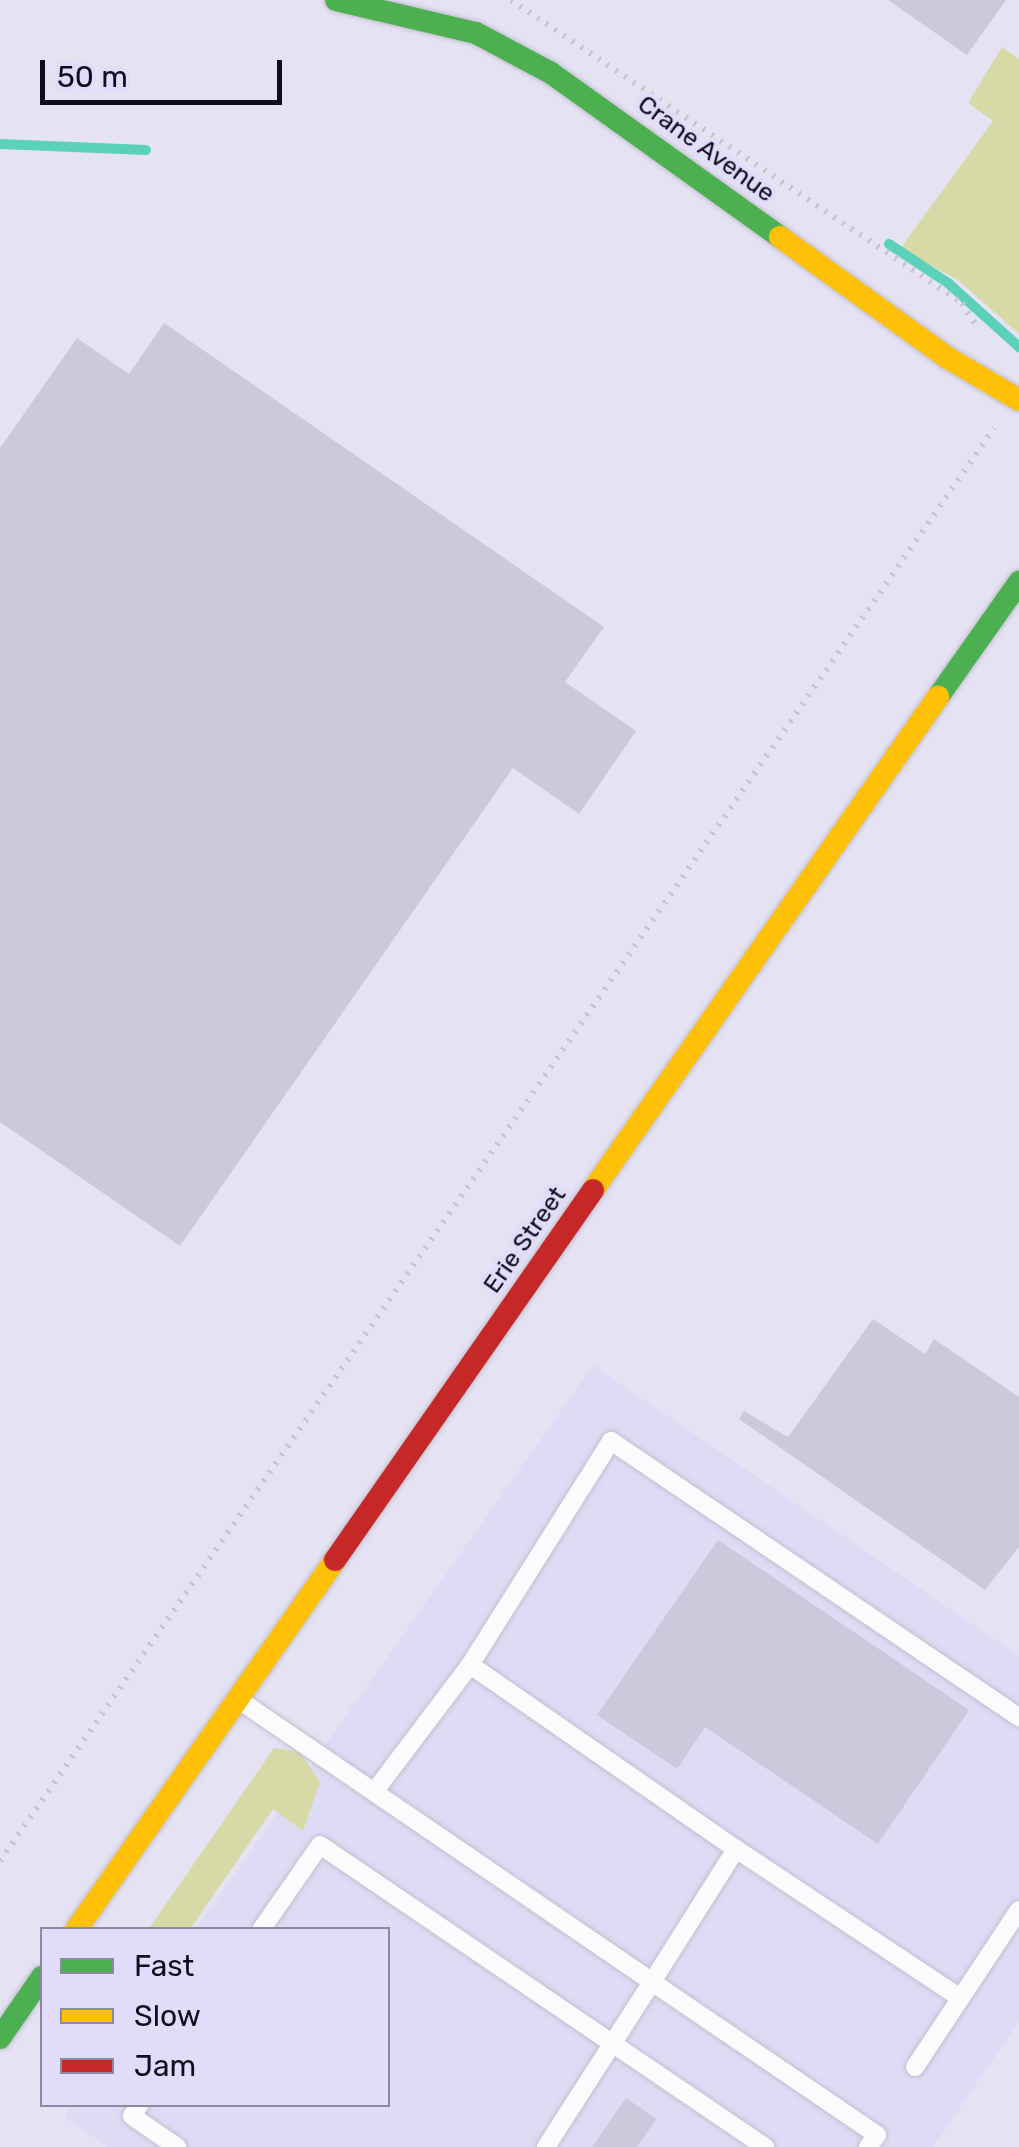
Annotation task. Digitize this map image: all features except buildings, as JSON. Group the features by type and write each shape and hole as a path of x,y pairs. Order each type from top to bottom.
{"main road":[{"name":"Crane Avenue","path":"336,0 476,33 552,73 948,358 1017,398"},
{"name":"Erie Street","path":"78,1927 1019,582"},
{"path":"0,2038 40,1980"}],"lane":[{"path":"374,1792 470,1665 610,1441 1019,1716"},
{"path":"470,1665 959,1997"},
{"path":"237,1699 876,2136 868,2147"},
{"path":"263,1927 320,1844 765,2147"},
{"path":"546,2147 614,2047 736,1849"},
{"path":"915,2067 1019,1910"},
{"path":"138,2107 132,2116 176,2147"}],"path":[{"path":"511,0 962,303 988,341"},
{"path":"0,1860 1017,398"}],"shaded area":[{"path":"593,1365 1019,1656 1019,2022 933,2147 107,2147 64,2117 71,2107 390,2107 390,1927 197,1927"}],"green space":[{"path":"1002,47 1019,59 1019,334 958,280 900,249 993,121 968,103"},
{"path":"274,1748 300,1752 320,1782 303,1831 273,1809 191,1927 150,1927"}],"waterway":[{"path":"0,144 146,150"},
{"path":"889,244 948,283 1019,347"}],"traffic: fast":[{"path":"336,0 476,33 551,73 780,237"},
{"path":"938,697 1019,582"},
{"path":"0,2038 40,1980"}],"traffic: slow":[{"path":"780,237 948,358 1019,400"},
{"path":"593,1190 938,697"},
{"path":"78,1927 335,1560"}],"traffic: jam":[{"path":"335,1560 593,1190"}]}
